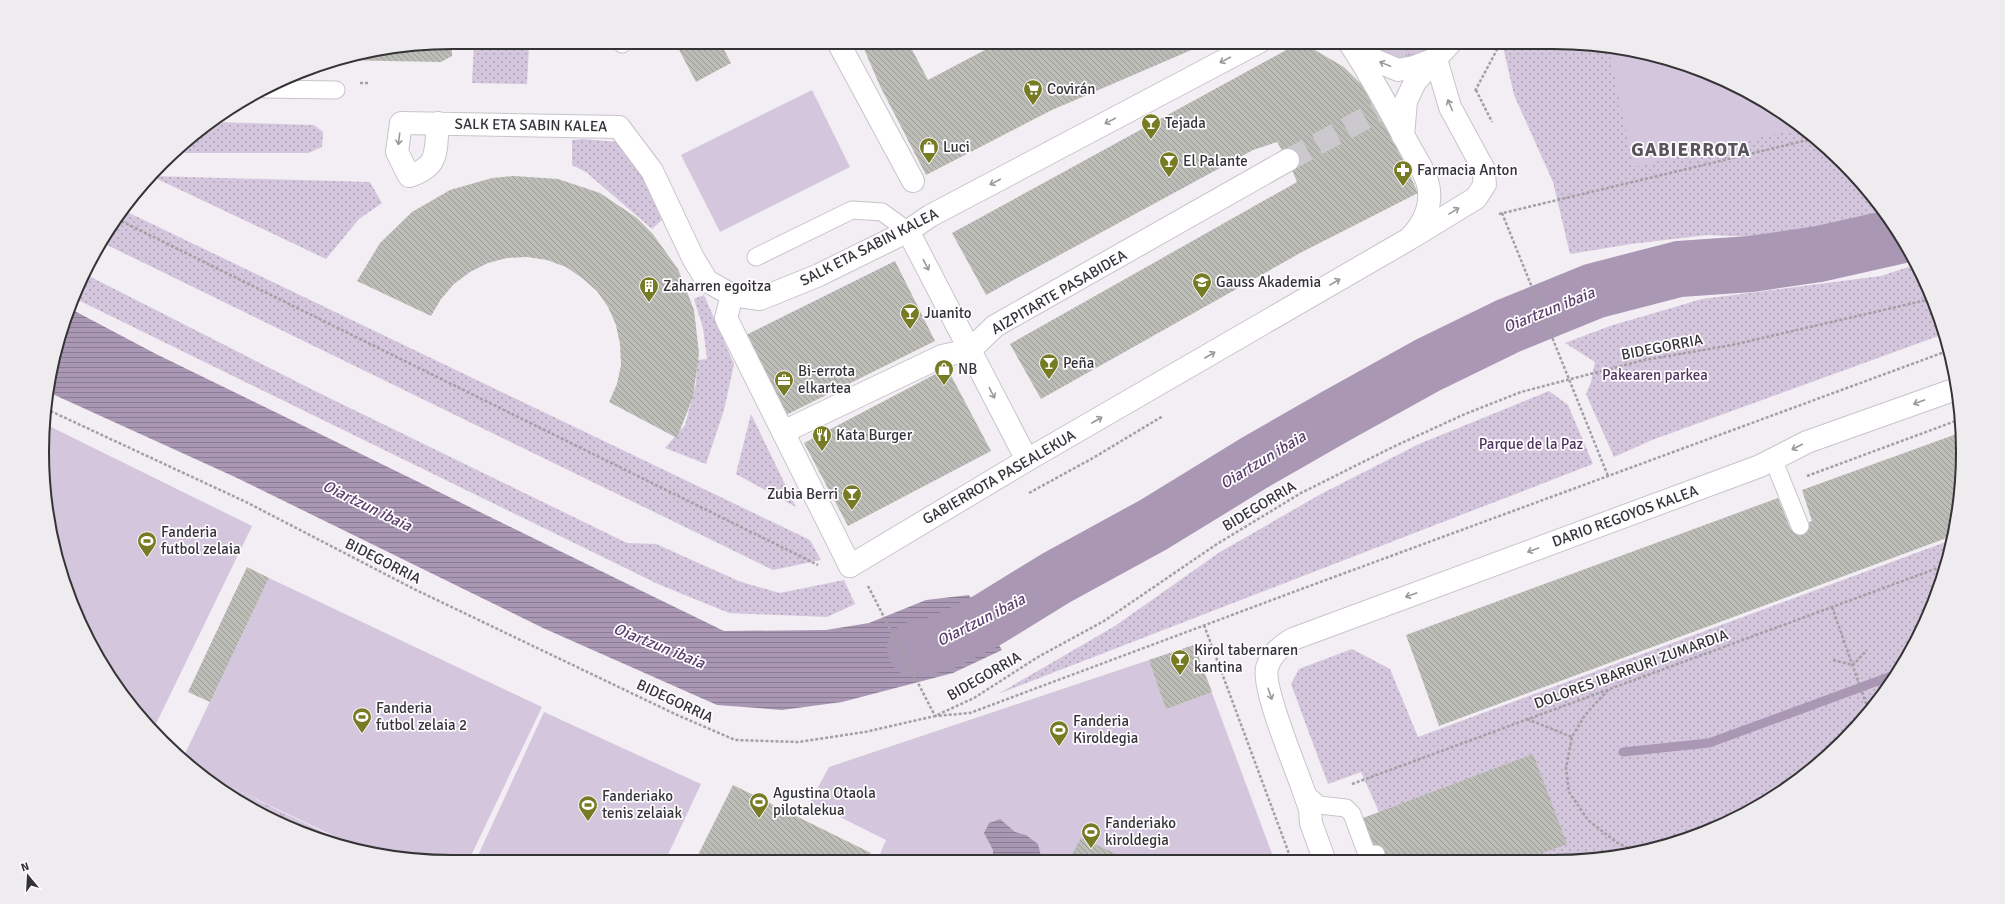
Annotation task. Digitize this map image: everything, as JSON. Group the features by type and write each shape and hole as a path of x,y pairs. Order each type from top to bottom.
{"street":[{"path":"842,49 913,180"},
{"name":"SALK ETA SABIN KALEA","path":"438,123 619,127 652,171 692,258 708,281 732,295 760,299 819,275 908,231 930,216 1246,49"},
{"name":"GABIERROTA PASEALEKUA","path":"1353,49 1383,109 1403,136 1426,179 1429,189 1430,201 1423,222 1409,239"},
{"path":"1356,49 1398,70 1436,59"},
{"path":"1403,136 1406,101 1415,82 1445,49"},
{"name":"GABIERROTA PASEALEKUA","path":"850,566 1027,460 1409,239 1476,198 1486,184 1483,168 1450,106 1436,59"},
{"name":"AIZPITARTE PASABIDEA","path":"970,350 995,326 1288,160"},
{"path":"908,231 1027,460"},
{"path":"732,295 726,318 850,566"},
{"path":"783,432 942,356 970,350"},
{"name":"DARIO REGOYOS KALEA","path":"1323,855 1311,823 1310,809 1267,688 1266,678 1271,658 1277,650 1293,639 1760,466 1806,442 1951,391"}],"lane":[{"path":"278,89 336,90"},
{"path":"756,257 852,210 882,212 908,231"},
{"path":"1774,459 1800,526"},
{"path":"1304,792 1319,805 1346,808 1352,814 1367,855"},
{"path":"1323,855 1317,827 1318,818 1322,811 1329,806"}],"path":[{"path":"1495,217 1502,213 1632,184 1808,140"},
{"path":"1502,213 1608,476"},
{"path":"122,221 816,565 850,566"},
{"name":"BIDEGORRIA","path":"51,411 246,502 414,589 675,714 735,740 798,742 865,732 935,716 974,698 1038,657 1104,621 1217,544 1301,493 1395,446 1465,414 1521,392 1569,378 1644,360 1732,345 1926,300"},
{"path":"866,583 935,716 970,713 1204,625 1943,353"},
{"name":"DOLORES IBARRURI ZUMARDIA","path":"1346,786 1939,568"},
{"path":"1832,606 1867,705"},
{"path":"1204,625 1290,855"},
{"path":"1853,665 1867,650"},
{"path":"1833,660 1853,665"},
{"path":"1609,689 1585,715 1572,737 1566,768 1569,792 1588,820 1616,842 1628,848"},
{"path":"1526,719 1572,737"}],"green space":[{"path":"474,49 529,49 527,84 472,83"},
{"path":"1369,49 1426,49 1420,55 1403,62 1379,57"},
{"path":"1504,49 1553,49 1606,52 1683,70 1755,103 1798,132 1819,149 1856,186 1886,225 1862,232 1786,238 1707,235 1631,244 1570,254 1553,182 1514,95"},
{"path":"1609,53 1683,70 1755,103 1795,130 1634,167"},
{"path":"812,90 850,167 720,232 681,155"},
{"path":"221,122 314,125 323,132 322,147 308,153 182,153"},
{"path":"583,139 618,142 641,172 662,220 652,229 586,172 572,165 572,140"},
{"path":"158,176 370,182 382,203 359,219 326,259 156,178"},
{"path":"128,212 810,540 821,560 773,570 106,245"},
{"name":"Pakearen parkea","path":"1910,266 1935,322 1939,336 1652,440 1614,457 1586,394 1591,382 1595,362 1565,343 1610,326 1702,299 1881,276"},
{"path":"90,276 313,390 627,543 656,544 741,582 780,593 844,580 855,604 827,617 729,613 658,584 79,300"},
{"path":"704,295 734,364 724,410 706,464 665,448 685,425 696,384 697,360 707,359 703,328 694,299"},
{"name":"Parque de la Paz","path":"1549,391 1568,405 1593,464 998,694 1115,626 1220,552 1321,494 1419,444"},
{"path":"751,414 796,507 736,474"},
{"name":"Fanderia futbol zelaia","path":"50,426 252,526 155,725 132,697 103,654 70,582 52,505 49,452"},
{"path":"1945,542 1935,582 1902,654 1873,697 1856,718 1819,755 1777,787 1731,813 1683,834 1606,852 1553,855 1514,855 1379,812 1361,772 1328,784 1291,684 1299,669 1352,649 1390,669 1418,737"},
{"name":"Fanderia futbol zelaia 2","path":"269,578 542,707 471,855 399,852 340,839 223,783 185,754"},
{"name":"Fanderia Kiroldegia","path":"1194,645 1273,855 880,855 886,840 810,802 829,767"},
{"name":"Fanderiako tenis zelaiak","path":"544,712 701,784 668,855 478,855"},
{"path":"223,783 335,837 322,834 274,813 250,801"}],"water":[{"name":"Oiartzun ibaia","path":"75,311 156,354 724,631 826,630 869,623 926,600 969,595 1002,650 953,673 842,702 782,710 717,705 543,628 235,477 53,394 63,348"},
{"path":"1000,819 1015,832 1026,835 1038,844 1041,855 993,855 993,850 984,833 989,823"}],"building":[{"path":"452,49 452,56 441,62 359,60 399,52"},
{"path":"679,49 724,49 731,63 696,82"},
{"path":"864,49 912,49 928,80 987,49 1194,49 1052,110 926,175 880,86"},
{"path":"1288,49 1313,49 1344,67 1369,92 1418,193 1302,252 1041,399 1010,344 1297,182 1288,160 1277,142 1253,150 986,295 952,233"},
{"name":"Zaharren egoitza","path":"514,176 558,179 600,193 637,218 652,233 678,269 694,310 699,353 693,397 677,438 609,402 617,384 621,365 620,344 616,325 608,307 597,291 566,267 547,260 527,257 507,258 488,263 470,272 454,284 441,299 431,316 357,281 380,243 412,212 450,190 492,178"},
{"path":"895,261 935,341 786,415 746,335"},
{"path":"947,368 991,451 848,526 804,443"},
{"path":"1955,434 1956,452 1953,505 1946,538 1439,726 1406,635 1778,498 1791,530 1812,521 1802,490"},
{"path":"247,567 269,578 210,702 188,692"},
{"name":"Kirol tabernaren kantina","path":"1194,645 1212,692 1166,709 1149,660"},
{"path":"1533,754 1567,844 1538,855 1377,855 1363,818"},
{"name":"Agustina Otaola pilotalekua","path":"733,785 871,853 870,855 698,855"},
{"path":"1081,838 1119,855 1072,855"}],"waterway":[{"name":"Oiartzun ibaia","path":"915,649 942,643 986,621 1056,578 1153,525 1254,463 1336,416 1428,365 1508,326 1594,291 1679,269 1751,264 1819,254 1894,237"},
{"path":"1623,752 1709,743 1887,678"}],"tunnel":[{"path":"1288,160 1379,111"}],"place":[{"name":"Covirán","path":"1033,106"},
{"name":"Tejada","path":"1151,140"},
{"name":"Luci","path":"929,164"},
{"name":"El Palante","path":"1169,178"},
{"name":"Farmacia Anton","path":"1403,187"},
{"name":"Gauss Akademia","path":"1202,299"},
{"name":"Zaharren egoitza","path":"649,303"},
{"name":"Juanito","path":"910,330"},
{"name":"Peña","path":"1049,380"},
{"name":"NB","path":"944,386"},
{"name":"Bi-errota elkartea","path":"784,397"},
{"name":"Kata Burger","path":"822,452"},
{"name":"Zubia Berri","path":"852,511"},
{"name":"Fanderia futbol zelaia","path":"147,558"},
{"name":"Kirol tabernaren kantina","path":"1180,676"},
{"name":"Fanderia futbol zelaia 2","path":"362,734"},
{"name":"Fanderia Kiroldegia","path":"1059,747"},
{"name":"Agustina Otaola pilotalekua","path":"759,819"},
{"name":"Fanderiako tenis zelaiak","path":"588,822"},
{"name":"Fanderiako kiroldegia","path":"1091,849"}],"district":[{"name":"GABIERROTA","path":"1691,150"}]}
